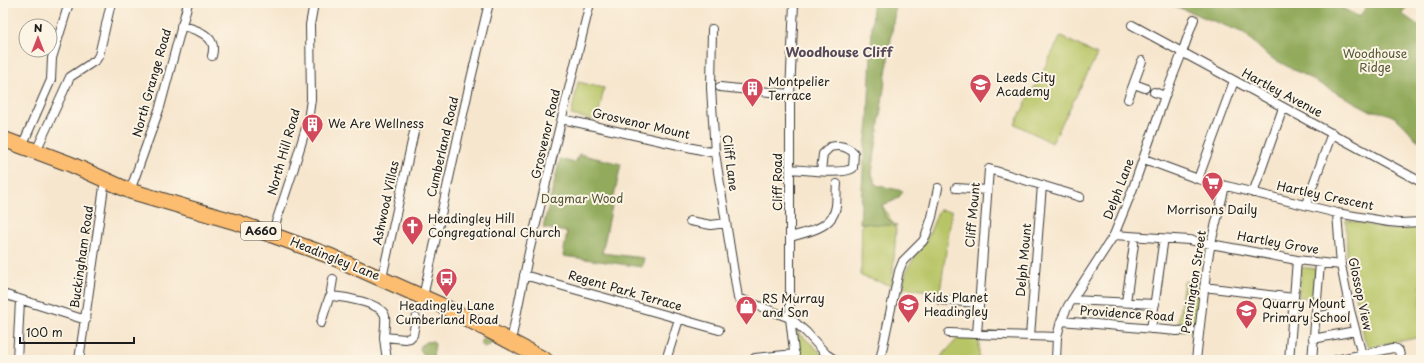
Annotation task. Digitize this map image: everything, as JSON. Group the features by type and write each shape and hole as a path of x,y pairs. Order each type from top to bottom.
{"highway":[{"name":"Headingley Lane","path":"3,139 29,148 130,191 239,223 330,256 423,297 511,341 545,360"}],"street":[{"path":"29,148 51,80 52,58 69,3"},
{"path":"29,148 70,77 96,60 99,55 111,3"},
{"name":"North Grange Road","path":"130,191 160,107 188,3"},
{"name":"North Hill Road","path":"272,234 294,171 308,121 311,99 310,25 314,3"},
{"name":"Cumberland Road","path":"423,297 489,3"},
{"name":"Grosvenor Road","path":"511,341 524,275 590,3"},
{"name":"Cliff Road","path":"794,3 790,94 790,318 795,357"},
{"name":"Delph Lane","path":"1056,360 1057,337 1061,322 1072,300 1114,235 1144,159 1165,96 1194,19"},
{"name":"Hartley Avenue","path":"1132,25 1421,182"},
{"path":"181,26 191,27 208,37 212,42 212,56"},
{"name":"Cliff Lane","path":"712,29 711,88 715,153 738,298 790,318"},
{"path":"1128,100 1142,61"},
{"path":"1198,179 1234,81"},
{"path":"1134,84 1145,88"},
{"path":"720,87 790,94"},
{"path":"1154,92 1165,96"},
{"path":"1253,193 1283,108"},
{"name":"Grosvenor Mount","path":"562,118 715,153"},
{"name":"Ashwood Villas","path":"382,278 414,132"},
{"path":"1306,204 1332,133"},
{"path":"790,169 821,171 850,171 853,168 854,153 849,148 843,146 830,147 823,154 821,171"},
{"name":"Hartley Crescent","path":"1144,159 1198,179 1338,213 1389,222 1421,222"},
{"name":"Cliff Mount","path":"977,334 978,303 989,169 1080,197"},
{"name":"Buckingham Road","path":"79,360 86,320 104,187 107,181"},
{"path":"790,237 812,231 829,222 836,208 837,184"},
{"name":"Delph Mount","path":"1030,336 1042,185"},
{"name":"Pennington Street","path":"1196,360 1204,287 1211,243 1225,186"},
{"path":"880,360 899,272 903,261 923,241 926,235 932,217 938,188"},
{"path":"956,188 987,190"},
{"name":"Glossop View","path":"1338,213 1340,265 1362,355"},
{"path":"690,221 711,225 726,223"},
{"name":"Hartley Grove","path":"1114,235 1164,237 1211,243 1297,260 1340,265"},
{"path":"1126,302 1134,244"},
{"path":"1151,329 1163,244"},
{"path":"1289,360 1297,260"},
{"path":"1312,360 1320,263"},
{"name":"Regent Park Terrace","path":"524,275 719,330"},
{"path":"321,323 329,298 332,296 331,291 333,279"},
{"path":"1204,287 1294,298"},
{"path":"3,294 86,320"},
{"path":"332,296 342,297 376,306 382,310 385,316 384,337 387,360"},
{"path":"17,360 20,300"},
{"path":"940,300 978,303"},
{"path":"1072,300 1155,304"},
{"path":"1316,317 1350,310"},
{"path":"384,337 410,338 413,335 416,318"},
{"path":"790,318 826,354 835,360"},
{"path":"666,360 679,319"},
{"name":"Providence Road","path":"1061,322 1151,329 1191,330"},
{"path":"1314,340 1355,331"},
{"path":"949,333 1057,337"},
{"path":"1336,360 1393,348 1399,351 1401,360"},
{"path":"755,360 755,358 795,357"}],"green space":[{"path":"873,3 896,3 872,174 876,185 903,191 897,199 882,205 885,217 897,226 860,223 864,153 868,123"},
{"name":"Woodhouse Ridge","path":"1167,3 1333,3 1359,17 1369,3 1409,3 1402,14 1421,27 1421,142 1392,116 1386,113 1371,111 1268,56 1244,33"},
{"path":"1061,36 1097,55 1052,143 1015,124"},
{"path":"578,82 604,88 597,121 571,115"},
{"name":"Dagmar Wood","path":"579,154 621,164 602,253 644,258 642,267 563,256 567,232 543,228 560,159 575,163"},
{"path":"862,187 882,205 896,229 892,286 861,276"},
{"path":"939,210 952,211 940,292 902,288 908,267 926,241"},
{"path":"1346,220 1388,229 1421,228 1421,337 1370,347 1365,341 1347,259"},
{"path":"1301,267 1316,269 1313,298 1298,297"},
{"path":"1184,281 1205,283 1198,330 1177,331"},
{"path":"797,331 829,360 801,360"},
{"path":"960,336 979,338 979,360 938,360"},
{"path":"484,337 488,337 490,338 490,346 484,347 481,344 481,340"},
{"path":"433,341 435,345 433,356 436,360 423,360 425,357 420,349 421,345 426,342"}],"place":[{"name":"Leeds City Academy","path":"980,104"},
{"name":"Montpelier Terrace","path":"753,108"},
{"name":"We Are Wellness","path":"313,144"},
{"name":"Morrisons Daily","path":"1212,202"},
{"name":"Headingley Hill Congregational Church","path":"413,246"},
{"name":"Headingley Lane Cumberland Road","path":"447,298"},
{"name":"Kids Planet Headingley","path":"909,324"},
{"name":"RS Murray and Son","path":"746,326"},
{"name":"Quarry Mount Primary School","path":"1246,330"}],"district":[{"name":"Woodhouse Cliff","path":"839,52"}]}
